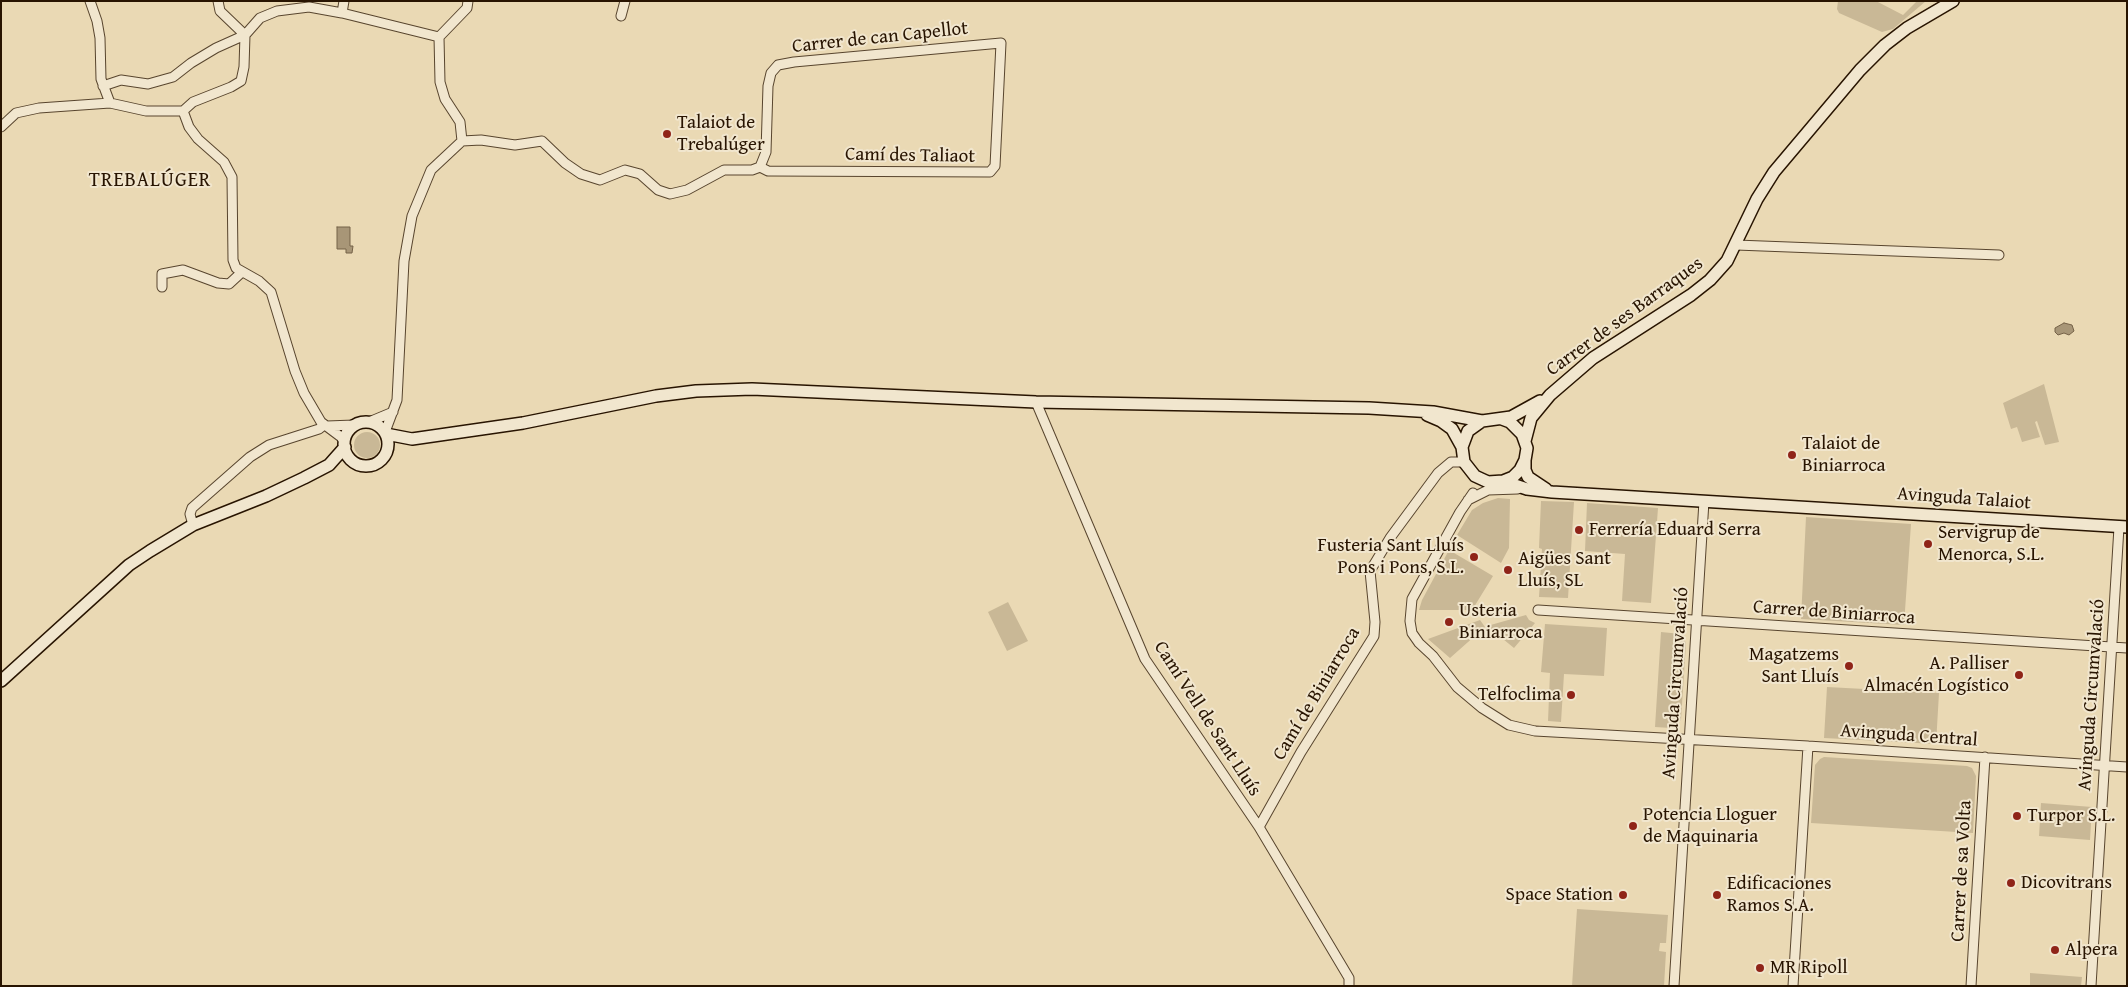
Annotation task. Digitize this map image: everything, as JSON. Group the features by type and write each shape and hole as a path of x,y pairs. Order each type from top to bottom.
{"main road":[{"name":"Carrer de ses Barraques","path":"1550,394 1593,358 1691,295 1710,280 1727,261 1757,199 1774,172 1860,70 1884,45 1907,28 1953,1"},
{"path":"344,444 346,452 353,461 364,466 376,463 396,446 412,439 523,423 656,396 696,391 752,389 1036,402 1369,408 1419,411 1482,421"},
{"path":"1462,447 1468,431 1482,421 1492,418 1502,419 1518,414 1550,394"},
{"path":"1550,394 1531,418 1525,441 1525,470 1528,477 1552,492"},
{"path":"1419,411 1441,421 1452,429 1462,447 1464,462 1475,476 1488,482 1503,482 1513,477 1520,470 1525,460"},
{"path":"1502,419 1516,427 1525,441"},
{"path":"329,465 344,444 349,430 354,425 369,422 375,423 386,433 412,439"},
{"path":"385,455 389,445 386,433"},
{"path":"1,681 129,565 150,551 193,525 286,488 329,465 353,461"},
{"name":"Avinguda Talaiot","path":"1503,482 1527,489 1552,492 2123,527"}],"street":[{"path":"90,1 97,21 100,38 101,79 110,103"},
{"path":"1,127 16,114 39,108 110,103 146,111 183,111 193,102 231,87 241,80 244,67 245,36 220,11 218,1"},
{"path":"342,13 344,1"},
{"path":"462,141 460,122 445,99 440,82 440,37 467,8 468,1"},
{"path":"621,16 625,1"},
{"path":"103,86 120,80 148,84 173,77 191,63 216,48 245,36 260,18 277,11 309,7 342,13 440,37"},
{"name":"Camí des Taliaot","path":"760,167 768,171 990,172 995,166 1001,43"},
{"name":"Carrer de can Capellot","path":"760,167 766,152 768,86 771,73 778,65 1001,43"},
{"path":"183,111 198,139 224,162 232,177 233,260 236,268 259,281 271,292 304,393 318,418 324,425 341,437 344,444"},
{"path":"386,433 394,410 401,350 404,261 412,216 431,170 462,141 481,140 515,144 542,141 565,163 581,174 600,180 625,170 640,174 658,190 670,194 687,190 724,170 752,170 760,167"},
{"path":"1736,245 1999,255"},
{"path":"162,287 162,274 183,270 218,283 229,284 242,272"},
{"name":"Camí Vell de Sant Lluís","path":"1036,402 1145,659 1259,827 1349,978 1349,986"},
{"path":"369,422 394,410"},
{"path":"193,525 190,514 192,508 250,456 269,445 319,429 324,425 334,427 354,425"},
{"name":"Camí de Biniarroca","path":"1259,827 1301,752 1374,636 1375,622 1370,571 1390,538 1438,473 1451,462 1464,462"},
{"path":"1470,497 1476,480 1475,476"},
{"path":"1470,497 1488,482"},
{"path":"1470,497 1488,490 1527,489"},
{"name":"Avinguda Central","path":"1470,497 1416,591 1410,609 1412,633 1458,687 1482,708 1509,725 1535,731 1808,746 2127,767"},
{"name":"Avinguda Circumvalació","path":"1674,986 1704,501"},
{"name":"Avinguda Circumvalació","path":"2091,986 2111,647 2123,527"},
{"name":"Carrer de Biniarroca","path":"1538,610 2127,648"},
{"path":"1793,986 1808,746"},
{"name":"Carrer de sa Volta","path":"1971,986 1985,757"}],"shaded area":[{"path":"1838,1 1876,1 1903,15 1917,1 1926,1 1893,29 1882,32 1839,13 1837,9"},
{"path":"337,227 350,227 350,246 353,246 352,253 346,253 346,249 337,249"},
{"path":"2064,323 2072,325 2074,331 2069,335 2064,333 2058,335 2055,332 2055,328"},
{"path":"2044,384 2059,442 2045,445 2037,421 2035,422 2040,437 2022,442 2017,427 2011,429 2003,403"},
{"path":"367,432 376,436 380,445 376,454 367,458 358,454 354,445 358,436"},
{"path":"1498,498 1510,499 1509,548 1501,563 1457,535 1472,510 1483,503"},
{"path":"1541,501 1574,502 1568,598 1539,597 1542,549 1539,548"},
{"path":"1587,503 1658,508 1651,603 1622,601 1625,554 1585,551"},
{"path":"1806,517 1911,524 1904,625 1801,619"},
{"path":"1449,550 1493,576 1474,607 1475,610 1419,610 1422,600"},
{"path":"1008,602 1028,641 1007,651 988,612"},
{"path":"1526,615 1529,620 1535,623 1514,648 1487,626"},
{"path":"1480,620 1485,627 1450,658 1428,639"},
{"path":"1545,624 1607,628 1604,676 1564,674 1561,722 1548,721 1550,673 1541,672"},
{"path":"1661,632 1681,634 1686,643 1681,720 1676,726 1671,728 1655,727"},
{"path":"1827,687 1939,693 1936,744 1824,738"},
{"path":"1824,757 1967,766 1972,768 1976,776 1973,833 1811,823 1815,765"},
{"path":"2041,803 2092,807 2090,840 2039,836"},
{"path":"1577,909 1668,915 1666,943 1660,943 1659,951 1666,952 1664,986 1572,986"},
{"path":"2030,973 2082,977 2081,986 2030,986"}],"place":[{"name":"Talaiot de Trebalúger","path":"667,134"},
{"name":"Talaiot de Biniarroca","path":"1792,455"},
{"name":"Ferrería Eduard Serra","path":"1579,530"},
{"name":"Servigrup de Menorca, S.L.","path":"1928,544"},
{"name":"Fusteria Sant Lluís Pons i Pons, S.L.","path":"1474,557"},
{"name":"Aigües Sant Lluís, SL","path":"1508,570"},
{"name":"Usteria Biniarroca","path":"1449,622"},
{"name":"Magatzems Sant Lluís","path":"1849,666"},
{"name":"A. Palliser Almacén Logístico","path":"2019,675"},
{"name":"Telfoclima","path":"1571,695"},
{"name":"Turpor S.L.","path":"2017,816"},
{"name":"Potencia Lloguer de Maquinaria","path":"1633,826"},
{"name":"Dicovitrans","path":"2011,883"},
{"name":"Space Station","path":"1623,895"},
{"name":"Edificaciones Ramos S.A.","path":"1717,895"},
{"name":"Alpera","path":"2055,950"},
{"name":"MR Ripoll","path":"1760,968"}],"district":[{"name":"TREBALÚGER","path":"150,181"}]}
